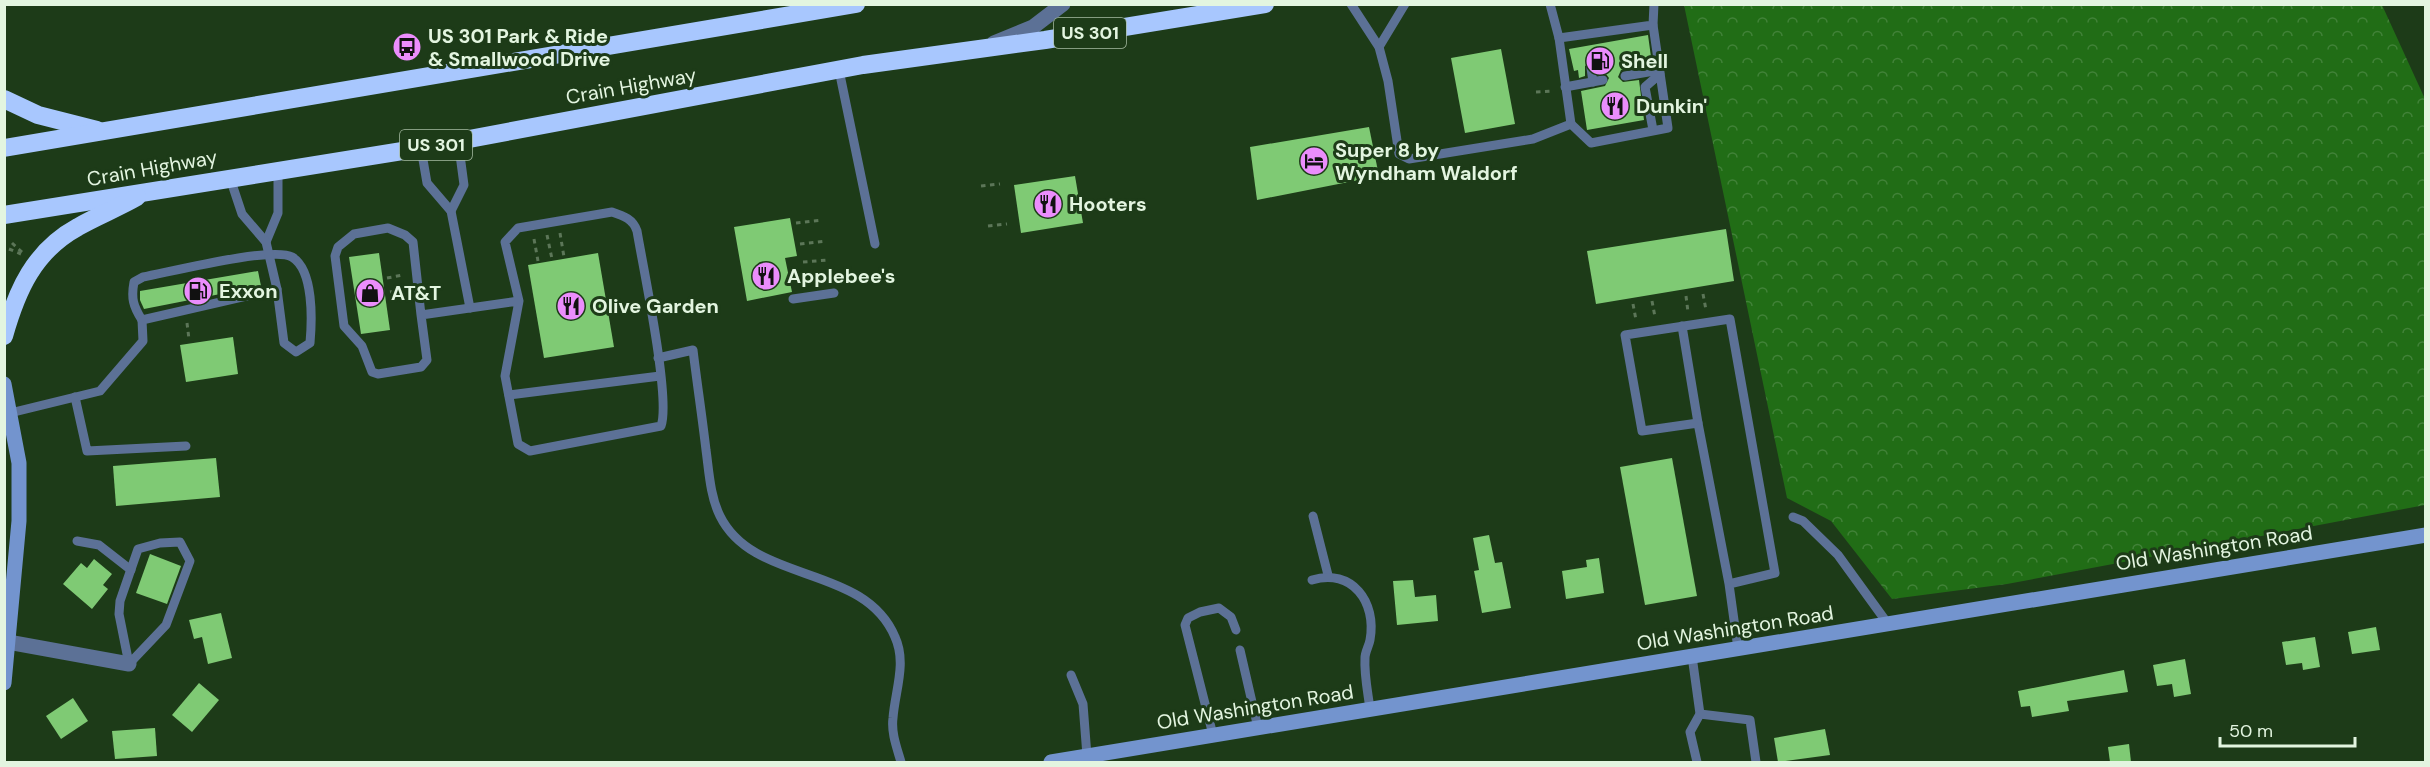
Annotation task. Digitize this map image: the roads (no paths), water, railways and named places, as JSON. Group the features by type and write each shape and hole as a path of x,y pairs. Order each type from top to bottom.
{"highway":[{"path":"4,148 856,4"},
{"name":"Crain Highway","path":"4,215 421,148 839,70 980,49 1192,10 1265,4"},
{"path":"4,99 38,115 105,132"},
{"path":"4,336 20,287 27,273 47,250 78,227 147,192"}],"main road":[{"path":"4,384 19,463 19,521 4,683"},
{"name":"Old Washington Road","path":"1051,762 2426,535"}],"street":[{"path":"980,49 1033,27 1063,4"},
{"path":"8,642 129,664"}],"lane":[{"path":"1351,4 1379,47 1388,81 1399,154 1403,158 1409,159 1533,139 1571,124"},
{"path":"1379,47 1405,4"},
{"path":"1550,4 1559,38 1571,124 1591,143 1668,128 1653,25 1654,4"},
{"path":"1559,38 1588,34 1611,36 1630,33 1653,25"},
{"path":"1588,34 1589,45"},
{"path":"1565,87 1598,81 1592,68"},
{"path":"839,70 875,244"},
{"path":"1625,76 1660,72"},
{"path":"1653,130 1645,87 1660,72"},
{"path":"451,211 464,185 458,140"},
{"path":"421,148 426,183 451,211 470,309"},
{"path":"266,242 278,213 278,170"},
{"path":"10,413 100,391 143,341 142,320 133,306 134,282 143,277 269,253 291,256 303,268 308,287 312,322 310,343 296,352 284,343 277,289 269,253 266,242 242,214 230,178"},
{"path":"612,212 634,223 658,358 664,418 661,426 530,451 518,444 505,376 519,301 505,242 519,228 612,212"},
{"path":"388,228 405,235 413,242 421,315 427,360 421,366 378,374 372,372 362,346 344,326 335,256 342,242 354,234 388,228"},
{"path":"142,320 277,289"},
{"path":"793,299 834,293"},
{"path":"421,315 519,301"},
{"path":"1698,423 1642,431 1625,335 1730,319 1775,573 1729,584"},
{"path":"1682,326 1729,584 1737,649"},
{"path":"658,358 693,350 716,507 737,540 758,555 841,587 871,606 888,625 899,648 900,672 892,720 901,762"},
{"path":"509,395 660,376"},
{"path":"75,397 87,451 186,446"},
{"path":"1313,516 1328,575"},
{"path":"1793,517 1803,521 1838,555 1888,624"},
{"path":"77,541 99,545 131,570"},
{"path":"180,542 190,561 166,625 129,664 119,614 138,549 160,543 180,542"},
{"path":"1312,580 1328,575 1344,580 1358,590 1369,605 1370,639 1365,656 1370,709"},
{"path":"1213,735 1185,625 1188,618 1200,612 1219,608 1231,617 1236,630"},
{"path":"1240,650 1257,728"},
{"path":"1692,656 1700,714 1690,732 1697,762"},
{"path":"1071,675 1083,704 1088,756"},
{"path":"1700,714 1750,720 1756,762"}],"place":[{"name":"US 301 Park & Ride & Smallwood Drive","path":"407,47"},
{"name":"Shell","path":"1600,61"},
{"name":"Dunkin'","path":"1615,106"},
{"name":"Super 8 by Wyndham Waldorf","path":"1314,161"},
{"name":"Hooters","path":"1048,204"},
{"name":"Applebee's","path":"766,276"},
{"name":"Exxon","path":"198,291"},
{"name":"AT&T","path":"370,293"},
{"name":"Olive Garden","path":"571,306"}]}
